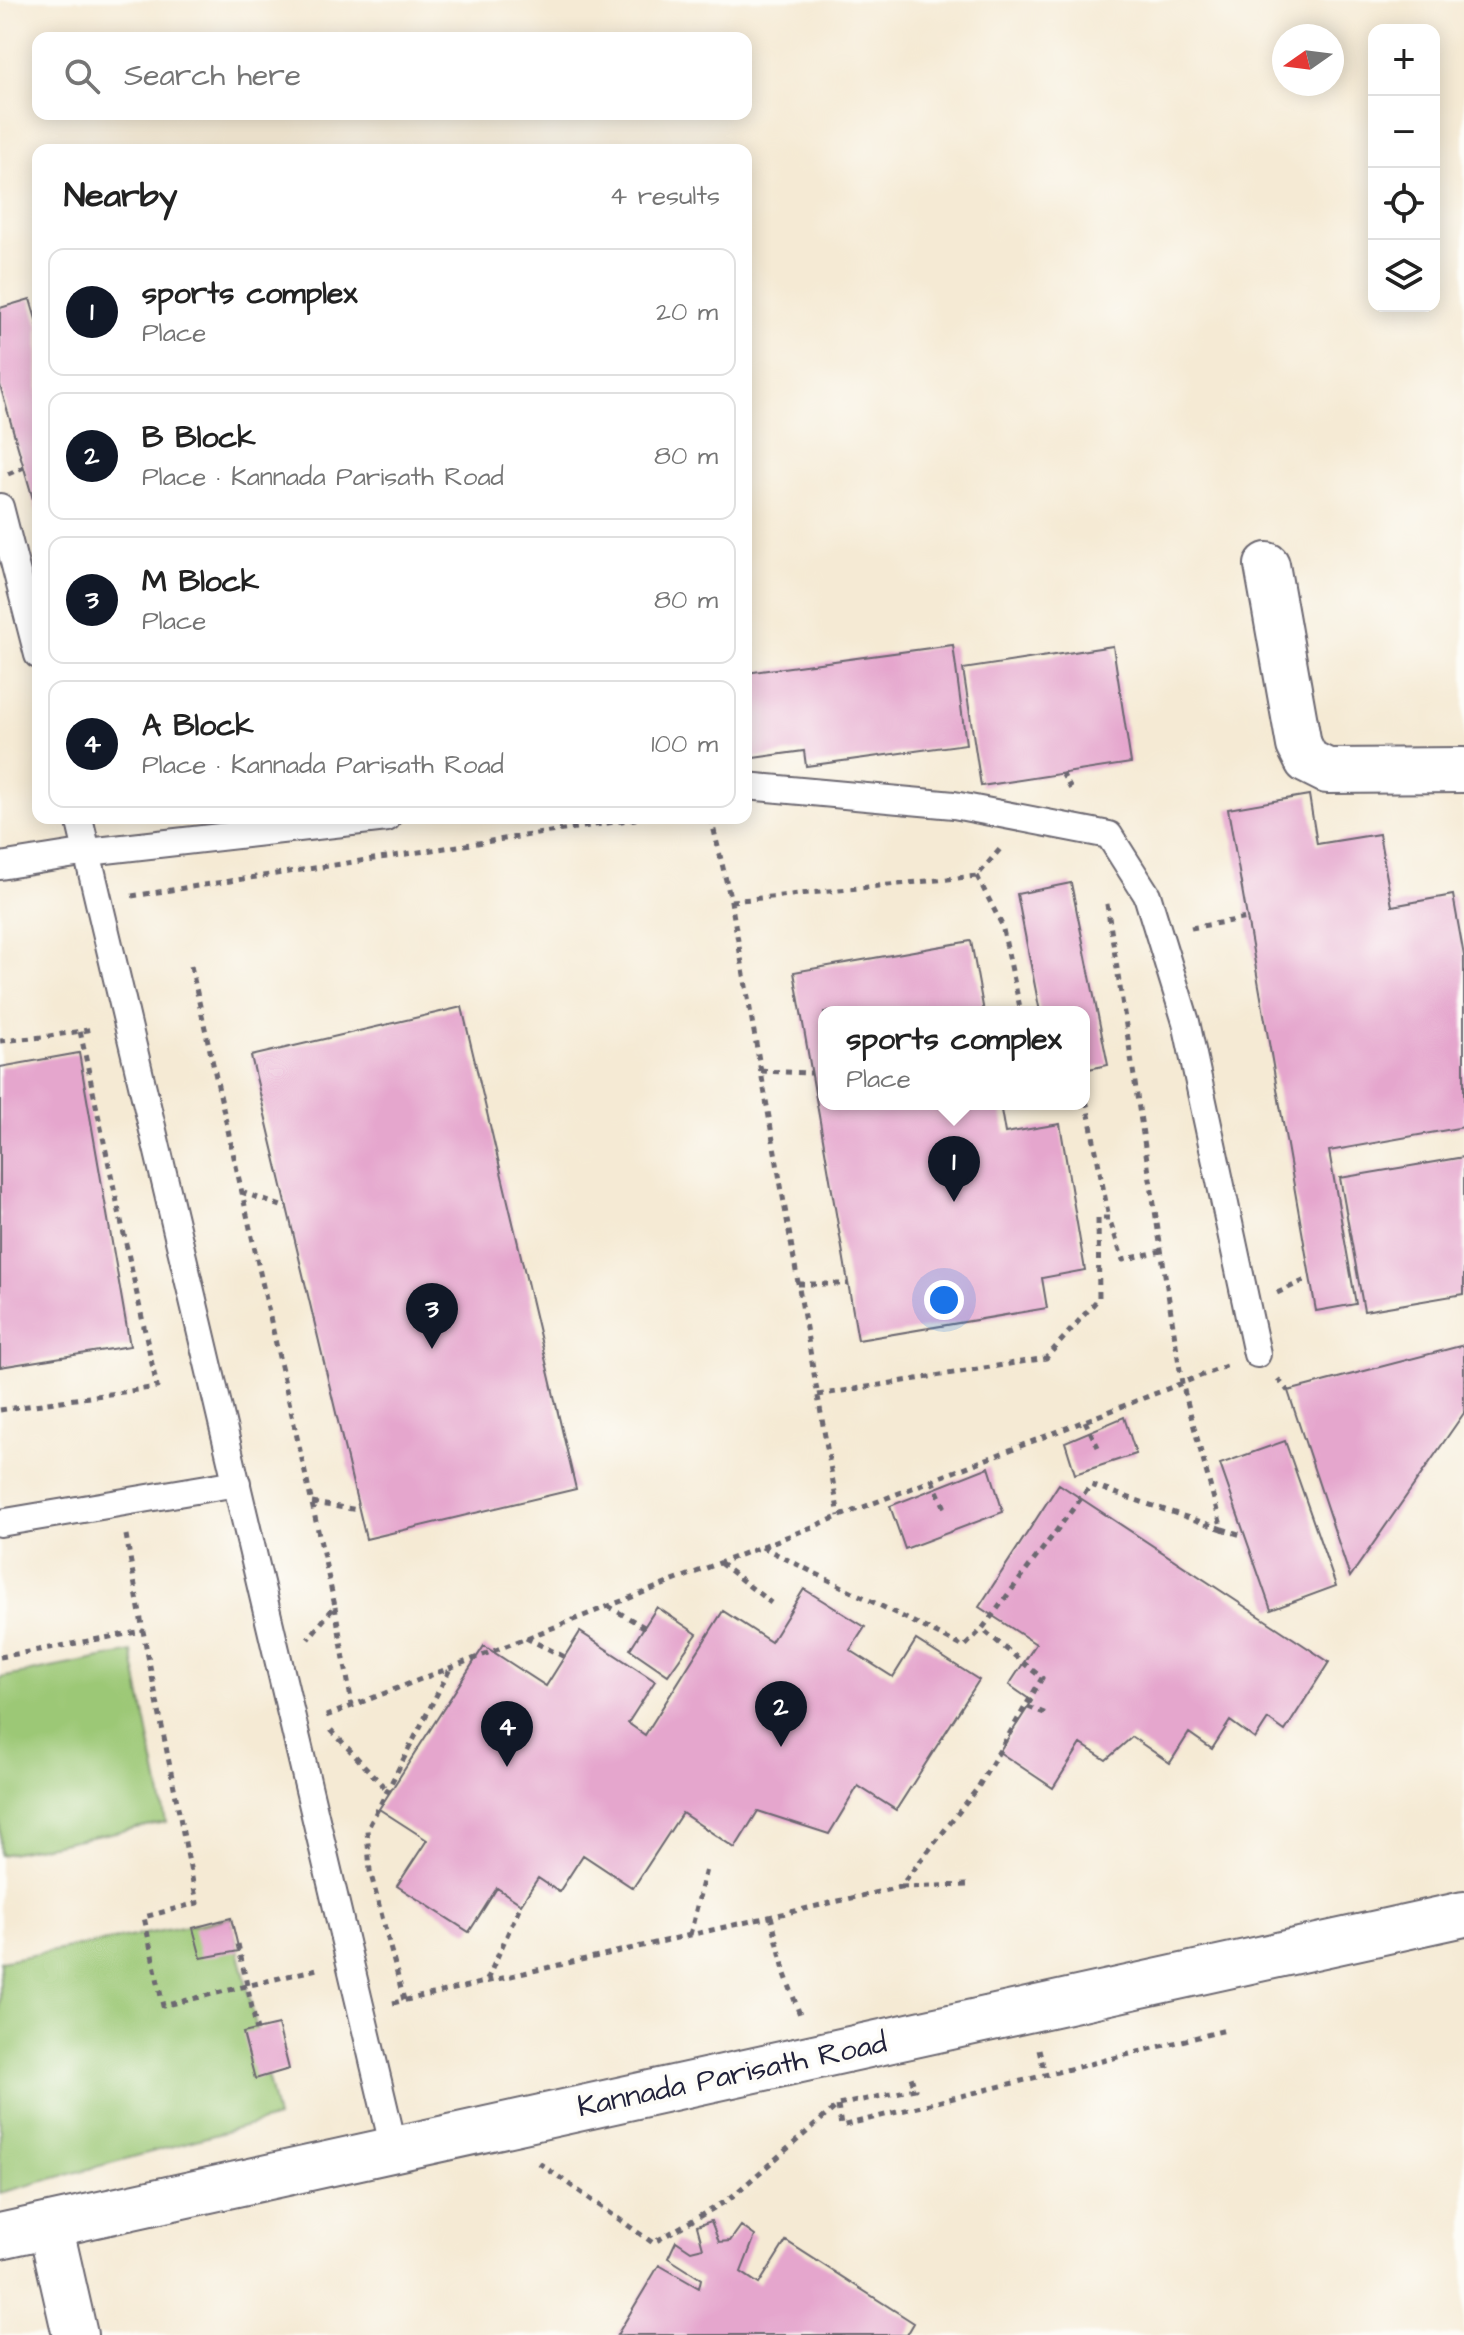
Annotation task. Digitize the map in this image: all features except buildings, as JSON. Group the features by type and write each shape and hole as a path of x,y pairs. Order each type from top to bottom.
{"street":[{"path":"1267,565 1299,745 1307,761 1327,771 1464,770"},
{"name":"Kannada Parisath Road","path":"0,2236 1464,1914"},
{"path":"50,2225 75,2335"}],"lane":[{"path":"0,507 32,632"},
{"path":"752,787 954,805 1109,835 1147,895 1186,1022 1257,1354"},
{"path":"81,824 394,2149"},
{"path":"0,866 88,852 334,824"},
{"path":"0,1523 237,1483"}],"path":[{"path":"731,901 977,876 1026,820"},
{"path":"99,901 602,824"},
{"path":"712,824 731,901 839,1516"},
{"path":"1095,833 1182,1383 1222,1529"},
{"path":"977,876 1002,925 1020,1006"},
{"path":"1158,933 1247,918"},
{"path":"191,966 335,1606 352,1705"},
{"path":"0,1041 128,1022"},
{"path":"0,1410 157,1387 80,1031"},
{"path":"761,1071 812,1073"},
{"path":"1088,1110 1109,1218 1123,1260 1161,1251"},
{"path":"241,1192 287,1208"},
{"path":"818,1395 1046,1358 1099,1298 1098,1218 1109,1218"},
{"path":"798,1284 848,1284"},
{"path":"387,1790 319,1718 1257,1354"},
{"path":"1085,1421 1098,1447"},
{"path":"932,1480 945,1508"},
{"path":"761,1546 964,1647 982,1629 1091,1485 1245,1536"},
{"path":"120,1502 197,1903 144,1917 163,2006 349,1961"},
{"path":"312,1503 359,1510"},
{"path":"720,1562 771,1603"},
{"path":"281,1670 335,1606"},
{"path":"607,1606 644,1627"},
{"path":"900,1887 977,1789 1042,1678 982,1629"},
{"path":"0,1657 143,1631"},
{"path":"525,1638 565,1657"},
{"path":"404,2000 370,1871 367,1830 451,1667"},
{"path":"1028,1707 1047,1714"},
{"path":"690,1935 706,1869"},
{"path":"361,2010 900,1887 968,1885"},
{"path":"486,1981 521,1904"},
{"path":"771,1916 785,1974 815,2056"},
{"path":"238,1944 257,2031"},
{"path":"838,2105 841,2126 1226,2030"},
{"path":"491,2128 653,2243 728,2200 838,2105 915,2089 909,2070"}],"green space":[{"path":"132,1652 166,1822 0,1855 0,1678"},
{"path":"231,1918 277,2118 0,2193 0,1961"}],"place":[{"name":"sports complex","path":"954,1202"},
{"name":"M Block","path":"432,1349"},
{"name":"B Block","path":"781,1747"},
{"name":"A Block","path":"507,1767"}]}
